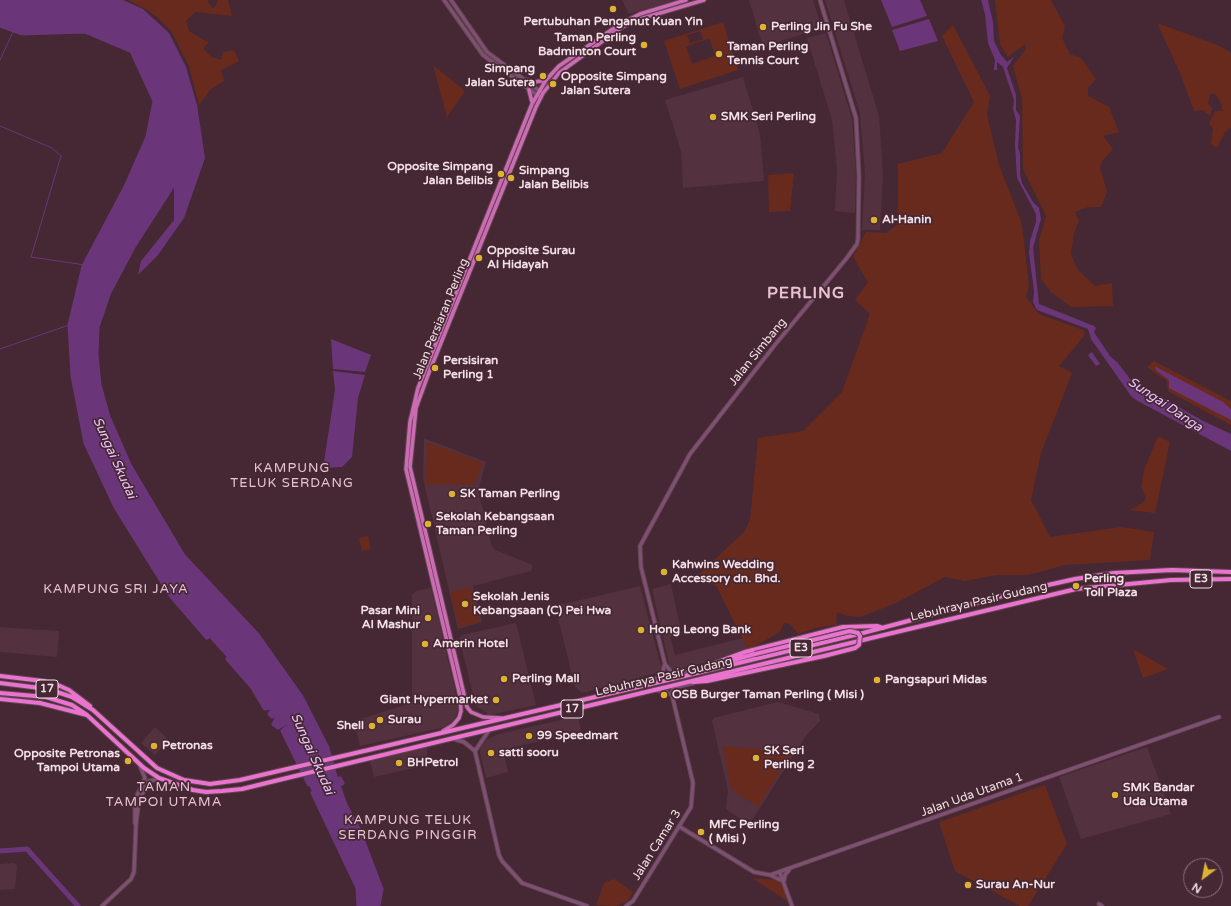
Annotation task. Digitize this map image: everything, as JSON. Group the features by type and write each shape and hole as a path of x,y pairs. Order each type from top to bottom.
{"highway":[{"name":"Lebuhraya Pasir Gudang","path":"0,684 48,689 72,697 93,710 157,768 184,780 210,784 240,780 443,731 740,663 883,628 1021,591 1075,579 1114,573 1172,570 1231,572"},
{"name":"Lebuhraya Pasir Gudang","path":"0,693 60,700 72,705 87,715 150,773 162,780 181,787 211,792 242,788 291,777 1076,589 1171,580 1231,579"},
{"path":"712,665 744,652 843,628 877,626 883,628"},
{"path":"668,680 712,665 850,631 858,633 860,636 859,645 856,648 698,682 688,681"},
{"path":"0,676 44,681 60,686 82,698 93,710"},
{"path":"0,699 40,703 87,715"}],"main road":[{"name":"Jalan Persiaran Perling","path":"443,731 453,725 459,718 461,711 460,696 406,468 412,409 421,381 532,104 546,80 559,66 620,24 640,14 686,0"},
{"name":"Jalan Persiaran Perling","path":"504,718 483,717 471,712 467,708 410,467 416,408 428,375 543,93 559,73 622,27 640,19 704,0"},
{"path":"526,80 535,82 546,80"},
{"path":"529,90 532,104"}],"street":[{"path":"444,0 483,55 540,98"},
{"path":"452,0 487,52 543,93"},
{"name":"Jalan Simbang","path":"664,664 641,567 640,546 690,454 774,346 857,244 859,176 856,118 820,0"},
{"path":"664,664 672,673 696,670"},
{"path":"628,688 662,676 664,664"},
{"path":"654,690 666,692 672,695 675,687 698,682"},
{"name":"Jalan Camar 3","path":"626,906 633,901 691,807 693,783 672,695"},
{"name":"Jalan Uda Utama 1","path":"680,827 754,872 770,875 780,873 1219,717"},
{"path":"475,751 490,729"},
{"path":"446,739 458,739 475,751 498,855 502,861 522,883 587,906"},
{"path":"102,906 131,879 134,872 136,800 145,778 138,762"},
{"path":"136,824 139,800 149,780 162,780"},
{"path":"784,883 785,874 790,870"},
{"path":"780,873 792,906"},
{"path":"770,875 780,878 784,883"}],"shaded area":[{"path":"128,0 209,0 208,2 212,8 215,7 218,0 228,0 232,16 195,12 186,21 189,31 209,43 203,48 210,56 221,60 223,52 234,50 239,61 221,70 224,81 211,89 199,105 189,66 172,32 158,18 146,9"},
{"path":"622,0 676,0 629,14"},
{"path":"749,0 813,0 822,28 763,47"},
{"path":"825,0 844,0 879,116 883,173 880,230 862,230 865,174 860,113"},
{"path":"995,0 1051,0 1065,26 1062,38 1070,54 1081,58 1096,79 1088,88 1088,96 1109,107 1119,132 1103,136 1113,149 1103,160 1100,167 1107,192 1101,207 1088,207 1075,212 1079,221 1074,233 1071,254 1078,270 1095,286 1112,283 1113,306 1071,307 1051,292 1041,279 1039,240 1046,216 1023,169 1022,99 1013,66 1026,49 1025,44 1008,57 1000,44"},
{"name":"Taman Perling Tennis Court","path":"723,22 738,70 680,89 664,41","holes":["700,31 703,39 690,43 687,35","710,39 715,56 692,64 686,47 697,42"]},
{"path":"1157,23 1220,46 1231,53 1231,128 1225,132 1217,148 1211,144 1213,129 1209,124 1215,111 1223,111 1220,101 1215,94 1210,94 1208,103 1212,108 1210,116 1202,110 1194,111 1180,73"},
{"path":"953,25 990,96 987,115 999,165 1022,224 1029,286 1026,297 1039,314 1083,330 1085,335 1059,366 1072,373 1041,453 1031,500 1050,537 1121,527 1154,532 1150,560 1065,565 1028,575 997,575 965,581 945,577 896,603 860,617 847,616 837,612 836,625 815,628 798,634 790,624 784,623 780,632 748,650 717,587 699,574 744,532 750,520 758,438 803,431 842,392 870,314 855,300 868,282 853,257 866,232 886,233 898,224 898,164 942,153 974,102 942,36"},
{"path":"826,33 852,119 856,172 855,213 835,211 837,170 832,120 807,38"},
{"path":"433,65 465,91 447,117"},
{"name":"SMK Seri Perling","path":"743,77 760,134 764,181 683,188 681,151 665,100"},
{"path":"794,173 790,211 769,212 768,175"},
{"path":"1154,361 1231,401 1231,425 1168,391 1167,381 1147,367"},
{"path":"1158,436 1170,442 1155,513 1129,510 1143,503 1146,498 1141,487 1144,470"},
{"name":"SK Taman Perling","path":"424,438 486,462 478,490 491,544 495,550 533,565 531,571 473,586 482,622 458,629 423,478"},
{"path":"427,442 483,463 474,485 426,484"},
{"path":"368,536 371,549 362,551 359,538"},
{"path":"671,584 682,635 670,637 675,655 743,638 748,650 713,661 675,670 670,668 652,589"},
{"path":"640,586 661,667 660,672 582,693 575,687 555,606"},
{"path":"471,587 480,622 459,627 450,592"},
{"path":"431,588 459,707 456,715 450,725 441,728 360,746 354,721 408,704 412,701 412,595 416,591"},
{"path":"516,623 536,705 490,715 476,706 459,638 462,635"},
{"path":"0,627 59,631 57,657 0,652"},
{"path":"1133,649 1168,669 1143,678"},
{"name":"SK Seri Perling 2","path":"778,702 819,714 820,721 805,737 749,825 726,809 728,790 712,721 714,718"},
{"path":"578,716 581,731 503,750 508,772 486,778 480,752 481,747 487,739 499,734"},
{"path":"155,727 169,740 155,755 141,743"},
{"path":"723,746 792,752 758,807 731,789"},
{"path":"427,747 427,765 374,777 370,760"},
{"name":"SMK Bandar Uda Utama","path":"1147,747 1171,814 1081,839 1059,777"},
{"path":"1045,785 1067,844 1028,906 1020,906 955,871 939,822"},
{"path":"14,863 17,866 15,889 0,890 0,864"},
{"path":"752,878 777,880 783,885 787,901"},
{"path":"614,879 633,892 627,902 615,906 596,905 604,883"}],"water":[{"name":"Sungai Skudai","path":"0,0 123,0 143,9 169,33 186,67 197,105 205,158 184,218 158,255 138,275 141,261 174,220 174,183 133,247 109,292 97,327 96,355 99,385 108,417 129,465 183,556 257,635 301,697 327,748 336,780 340,779 342,783 338,786 345,806 358,829 381,889 378,906 359,906 358,888 283,731 294,724 292,719 278,727 274,724 277,719 275,713 272,716 270,714 273,711 270,707 265,708 252,685 170,594 116,507 86,443 73,376 70,325 84,266 126,187 148,137 155,101 144,74 132,51 85,31 22,33 0,25"},
{"path":"881,0 920,0 927,16 892,27"},
{"name":"Sungai Danga","path":"981,0 988,0 993,22 994,41 1001,55 1007,62 1014,57 1007,68 1016,95 1016,110 1020,116 1018,147 1020,154 1020,174 1022,183 1033,202 1039,208 1041,219 1033,248 1039,304 1094,326 1096,328 1094,332 1110,356 1118,363 1130,379 1203,421 1231,434 1231,451 1131,396 1091,339 1088,329 1037,310 1033,302 1034,291 1029,253 1030,241 1036,222 1036,214 1017,178 1015,145 1016,120 1013,109 1014,100 1003,67 997,62 997,70 994,70 995,60 988,43 985,14"},
{"path":"929,19 938,41 900,51 892,30"},
{"path":"331,339 371,355 365,372 333,369"},
{"path":"1092,352 1100,364 1096,366 1088,355"},
{"path":"1156,367 1223,402 1231,409 1231,420 1169,388 1169,380 1157,371 1155,368"},
{"path":"333,371 365,375 358,398 352,457 342,467 323,468 335,390"}],"waterway":[{"path":"0,25 22,33 85,31 132,51 155,101 148,137 126,187 84,266 70,325 73,376 86,443 116,507 170,594 207,637"},
{"path":"0,60 14,30"},
{"path":"0,126 52,148 61,156 31,257 85,265"},
{"name":"Sungai Skudai","path":"174,183 133,247 109,292 97,327 96,355 99,385 108,417 129,465 183,556 257,635 301,697 327,748 336,780 340,779 342,783 338,785 345,805 358,829 381,889 378,906"},
{"path":"0,349 69,325"},
{"name":"Sungai Skudai","path":"228,659 252,686 265,708 270,707 274,711 270,714 272,716 275,713 276,715 277,719 274,724 278,727 292,719 294,723 283,731 309,784"},
{"path":"313,793 358,888 359,906"},
{"path":"0,851 27,849 78,906"}],"place":[{"name":"Pertubuhan Penganut Kuan Yin","path":"613,9"},
{"name":"Perling Jin Fu She","path":"763,27"},
{"name":"Taman Perling Badminton Court","path":"644,45"},
{"name":"Taman Perling Tennis Court","path":"719,54"},
{"name":"Simpang Jalan Sutera","path":"543,76"},
{"name":"Opposite Simpang Jalan Sutera","path":"553,84"},
{"name":"SMK Seri Perling","path":"713,117"},
{"name":"Opposite Simpang Jalan Belibis","path":"501,174"},
{"name":"Simpang Jalan Belibis","path":"511,178"},
{"name":"Al-Hanin","path":"874,220"},
{"name":"Opposite Surau Al Hidayah","path":"479,258"},
{"name":"Persisiran Perling 1","path":"435,368"},
{"name":"SK Taman Perling","path":"452,494"},
{"name":"Sekolah Kebangsaan Taman Perling","path":"428,524"},
{"name":"Kahwins Wedding Accessory dn. Bhd.","path":"664,572"},
{"name":"Perling Toll Plaza","path":"1076,586"},
{"name":"Sekolah Jenis Kebangsaan (C) Pei Hwa","path":"465,604"},
{"name":"Pasar Mini Al Mashur","path":"428,618"},
{"name":"Hong Leong Bank","path":"641,630"},
{"name":"Amerin Hotel","path":"425,644"},
{"name":"Perling Mall","path":"504,679"},
{"name":"Pangsapuri Midas","path":"877,680"},
{"name":"OSB Burger Taman Perling ( Misi )","path":"664,695"},
{"name":"Giant Hypermarket","path":"496,700"},
{"name":"Surau","path":"380,720"},
{"name":"Shell","path":"372,726"},
{"name":"99 Speedmart","path":"529,736"},
{"name":"Petronas","path":"154,746"},
{"name":"satti sooru","path":"491,753"},
{"name":"SK Seri Perling 2","path":"756,758"},
{"name":"Opposite Petronas Tampoi Utama","path":"128,761"},
{"name":"BHPetrol","path":"399,763"},
{"name":"SMK Bandar Uda Utama","path":"1115,795"},
{"name":"MFC Perling ( Misi )","path":"701,832"},
{"name":"Surau An-Nur","path":"968,885"}],"district":[{"name":"PERLING","path":"806,294"},
{"name":"KAMPUNG TELUK SERDANG","path":"292,476"},
{"name":"KAMPUNG SRI JAYA","path":"116,590"},
{"name":"TAMAN TAMPOI UTAMA","path":"164,796"},
{"name":"KAMPUNG TELUK SERDANG PINGGIR","path":"408,828"}]}
